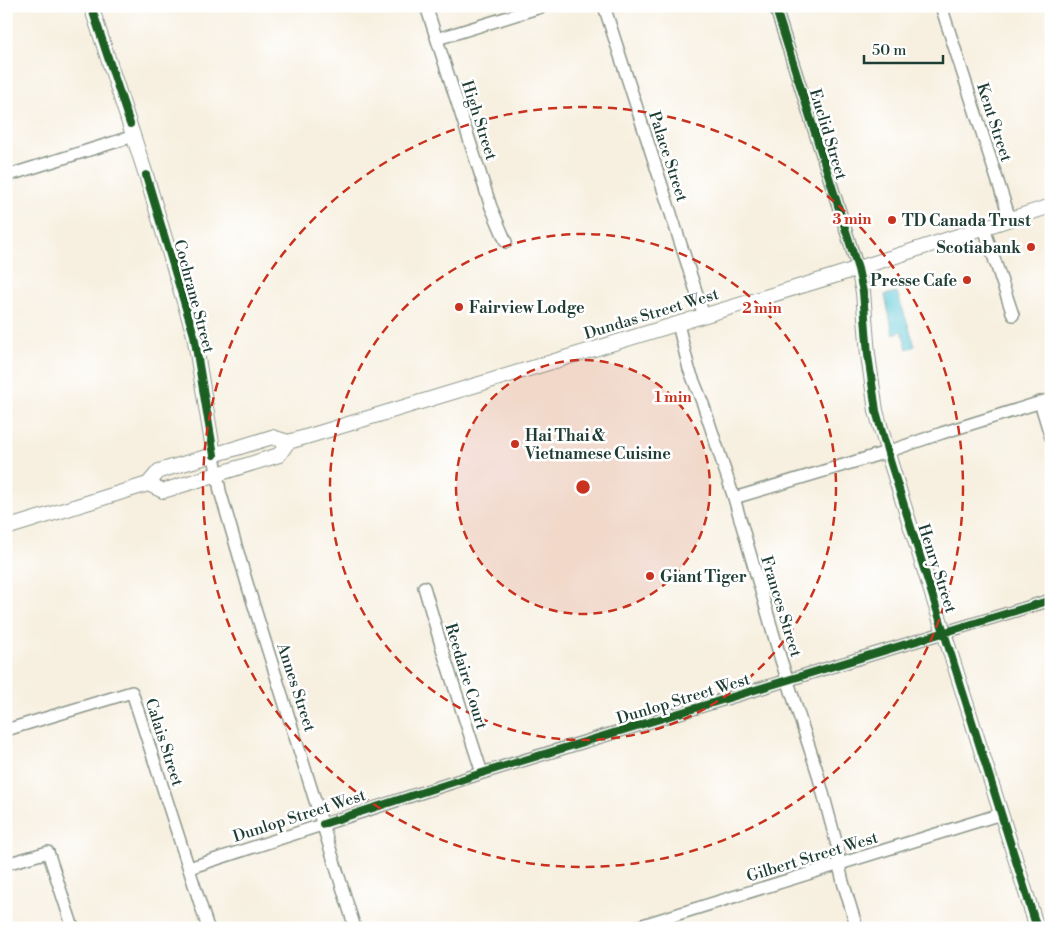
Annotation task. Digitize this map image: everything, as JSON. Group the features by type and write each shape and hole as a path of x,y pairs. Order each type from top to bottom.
{"main road":[{"name":"Cochrane Street","path":"90,6 134,136 194,335 214,455"},
{"name":"Dundas Street West","path":"6,528 148,484 159,471 272,437 288,442 858,269 1051,206"},
{"name":"Henry Street","path":"858,269 863,292 868,355 876,411 887,452 1037,928"},
{"name":"Dundas Street West","path":"148,484 163,491 279,455 288,442"}],"street":[{"name":"High Street","path":"426,6 491,207 506,242"},
{"path":"437,39 544,6"},
{"name":"Palace Street","path":"604,6 704,316"},
{"name":"Euclid Street","path":"775,6 858,269"},
{"name":"Kent Street","path":"941,6 1010,219"},
{"path":"6,176 134,136"},
{"path":"984,228 1013,316"},
{"name":"Frances Street","path":"678,324 689,369 704,404 734,498 817,771 838,849 839,864 857,928"},
{"path":"734,498 887,452 1045,401 1051,438"},
{"name":"Annes Street","path":"214,455 217,474 249,590 355,928"},
{"name":"Reedaire Court","path":"424,587 482,774"},
{"name":"Dunlop Street West","path":"189,868 482,774 1051,600"},
{"name":"Calais Street","path":"6,730 132,692 208,928"},
{"name":"Gilbert Street West","path":"632,928 1001,814"},
{"path":"6,864 48,852 73,928"}],"water":[{"path":"897,292 915,346 907,349 902,331 893,334 885,295"}],"cycle path":[{"path":"91,6 130,124"},
{"path":"775,6 858,269 863,292 868,355 876,411 891,464 1037,928"},
{"path":"146,175 194,335 214,455"},
{"path":"323,824 482,773 1051,600"}],"place":[{"name":"TD Canada Trust","path":"892,220"},
{"name":"Scotiabank","path":"1031,247"},
{"name":"Presse Cafe","path":"967,280"},
{"name":"Fairview Lodge","path":"459,307"},
{"name":"Hai Thai & Vietnamese Cuisine","path":"515,444"},
{"name":"Giant Tiger","path":"650,576"}]}
